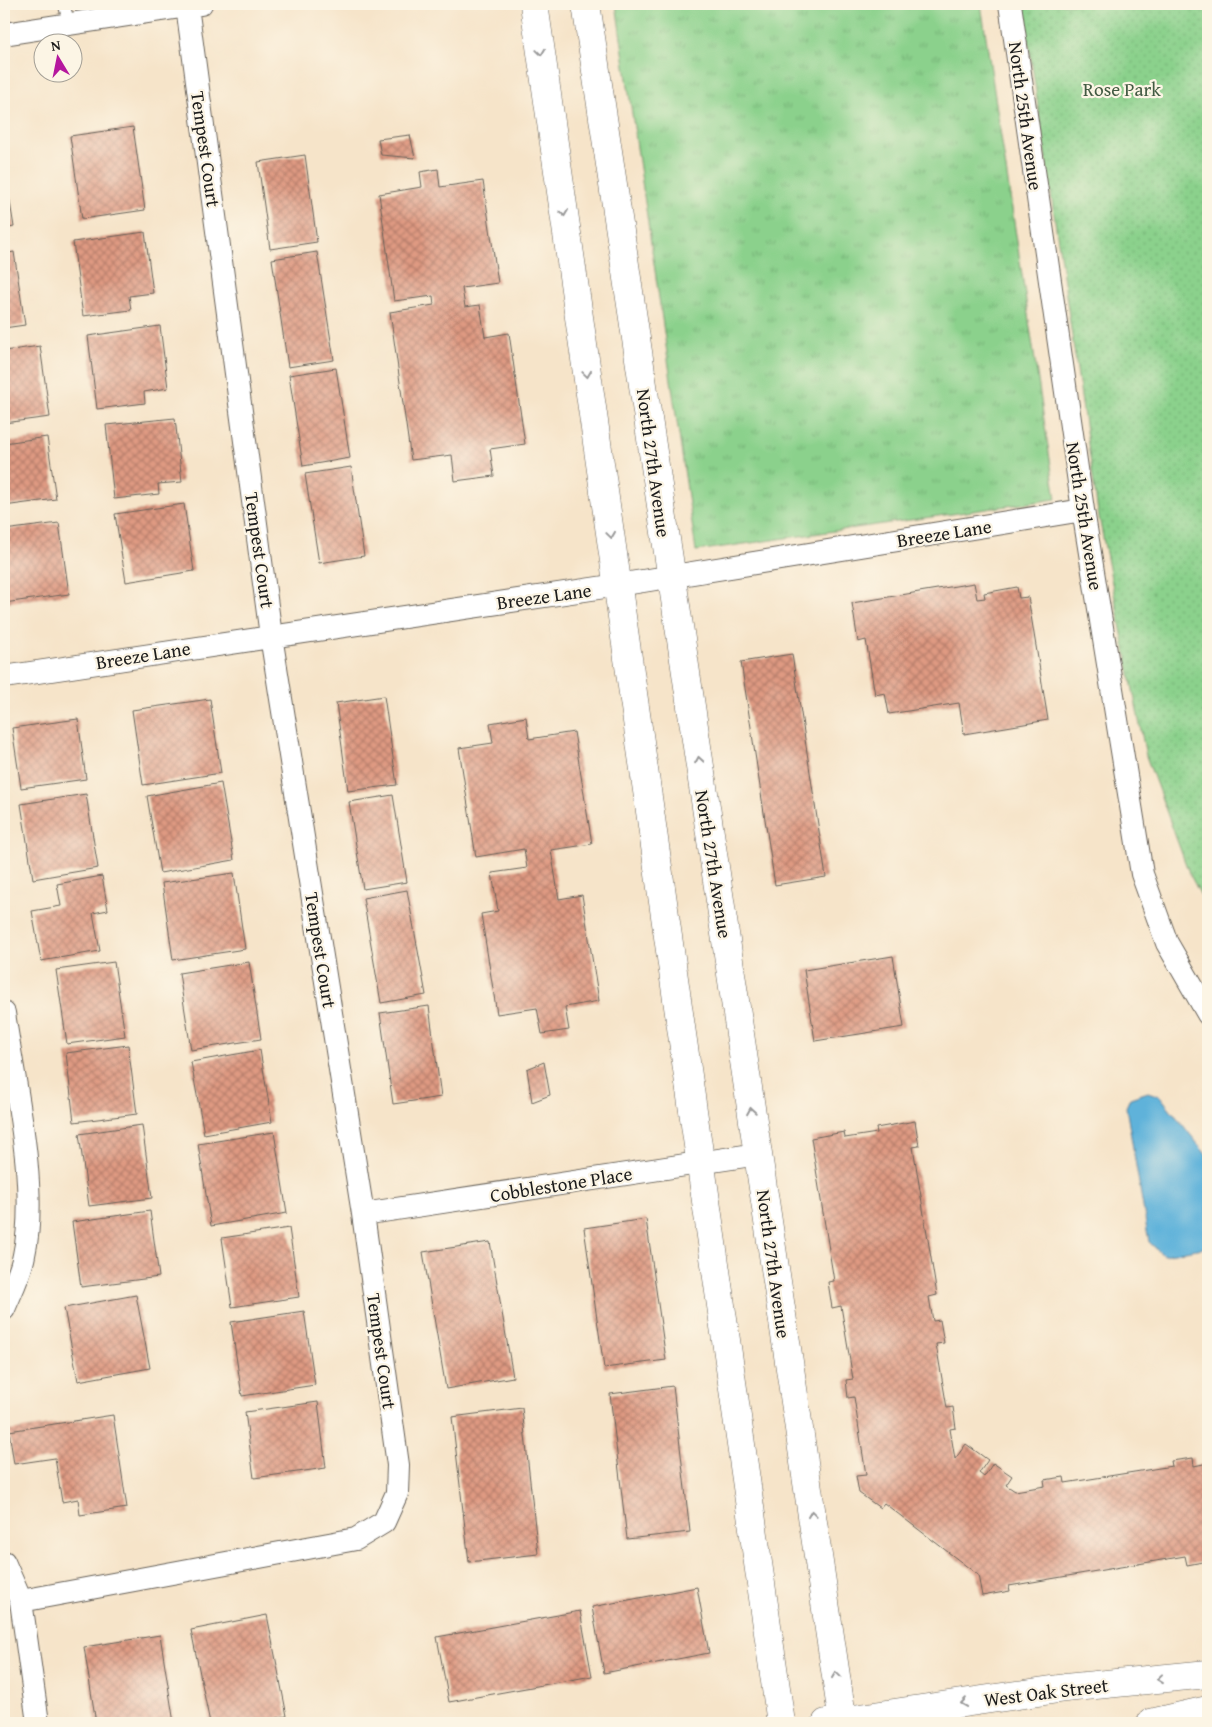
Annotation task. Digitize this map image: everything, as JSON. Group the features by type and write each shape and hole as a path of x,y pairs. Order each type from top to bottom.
{"street":[{"path":"534,4 780,1723"},
{"name":"North 27th Avenue","path":"586,4 758,1154 837,1722"},
{"name":"North 25th Avenue","path":"1010,4 1083,510 1142,874 1167,943 1208,1014"},
{"path":"4,34 66,14 194,5"},
{"name":"Tempest Court","path":"21,1601 356,1539 384,1522 397,1492 398,1465 363,1214 272,636 194,5"},
{"name":"Breeze Lane","path":"4,677 671,577 1083,510"},
{"path":"4,1014 26,1160 28,1209 24,1256 4,1309"},
{"name":"Cobblestone Place","path":"363,1214 758,1154"},
{"path":"4,1562 21,1601 38,1723"},
{"name":"West Oak Street","path":"837,1722 1065,1688 1208,1674"},
{"path":"1150,1723 1208,1710"}],"green space":[{"path":"616,4 981,4 1056,499 696,551"},
{"name":"Rose Park","path":"1023,4 1208,4 1208,909 1189,873 1146,756 1098,512"}],"water":[{"path":"1148,1092 1160,1096 1208,1157 1208,1247 1163,1255 1149,1242 1126,1107 1130,1098"}],"building":[{"path":"133,127 145,210 82,219 70,136"},
{"path":"410,135 415,158 381,155 378,139"},
{"path":"305,155 317,242 270,249 258,162"},
{"path":"4,165 14,227 4,229"},
{"path":"438,169 440,187 483,181 498,283 462,288 465,307 480,305 485,337 509,333 525,444 490,449 494,476 455,481 452,455 411,460 390,312 434,305 433,296 394,301 379,194 422,187 420,172"},
{"path":"145,232 153,293 129,296 131,310 83,316 73,242"},
{"path":"14,252 25,325 4,328 4,254"},
{"path":"317,252 334,360 288,367 272,259"},
{"path":"160,326 168,388 144,392 145,403 97,409 88,336"},
{"path":"40,346 50,417 4,423 4,351"},
{"path":"336,368 350,458 303,466 289,375"},
{"path":"175,418 182,482 158,484 159,494 114,499 106,425"},
{"path":"47,437 56,499 4,506 4,443"},
{"path":"351,467 364,556 319,563 305,474"},
{"path":"184,504 194,571 126,582 115,514"},
{"path":"59,523 69,594 4,603 4,530"},
{"path":"974,583 977,599 985,598 984,593 1017,587 1019,598 1028,597 1048,720 964,734 959,703 889,714 885,693 875,695 866,640 858,642 852,603"},
{"path":"792,654 826,877 775,885 741,662"},
{"path":"384,696 397,785 348,791 336,703"},
{"path":"210,699 221,773 143,785 132,710"},
{"path":"526,717 529,739 574,732 592,844 551,850 559,899 582,895 599,1001 565,1007 569,1030 542,1034 537,1008 497,1014 481,914 498,911 492,873 527,868 524,849 476,857 459,748 493,743 490,723"},
{"path":"78,719 86,779 21,788 12,728"},
{"path":"221,783 234,860 160,873 147,796"},
{"path":"86,794 98,868 33,879 21,804"},
{"path":"393,795 407,882 363,889 349,802"},
{"path":"234,873 245,949 173,960 162,883"},
{"path":"102,876 108,910 93,913 100,951 41,961 32,911 61,906 57,884"},
{"path":"407,890 426,995 381,1003 363,898"},
{"path":"893,956 904,1027 815,1041 804,970"},
{"path":"114,962 125,1036 67,1044 56,970"},
{"path":"249,962 261,1039 191,1050 179,973"},
{"path":"429,1006 441,1097 393,1104 380,1013"},
{"path":"128,1045 137,1114 74,1122 66,1053"},
{"path":"260,1050 272,1122 204,1134 191,1062"},
{"path":"544,1062 550,1095 532,1102 527,1069"},
{"path":"915,1121 919,1146 913,1147 937,1295 929,1297 933,1321 940,1320 944,1343 936,1344 947,1408 953,1407 956,1428 950,1429 955,1459 966,1444 988,1460 979,1473 984,1477 993,1463 1012,1476 1006,1485 1015,1491 1045,1486 1044,1480 1064,1477 1065,1483 1172,1466 1171,1461 1193,1458 1194,1466 1208,1463 1208,1561 1187,1565 1185,1556 1009,1586 1010,1591 982,1596 978,1575 884,1503 880,1508 859,1493 856,1476 866,1475 854,1397 848,1398 846,1380 853,1379 841,1306 832,1308 828,1282 834,1281 811,1138 844,1132 845,1138 877,1133 876,1128"},
{"path":"142,1125 152,1198 89,1206 79,1134"},
{"path":"274,1132 287,1213 211,1226 198,1144"},
{"path":"150,1211 159,1277 81,1287 72,1222"},
{"path":"646,1219 666,1360 604,1368 584,1228"},
{"path":"289,1228 299,1297 232,1307 222,1238"},
{"path":"490,1242 513,1377 446,1389 423,1252"},
{"path":"136,1295 150,1368 78,1381 64,1308"},
{"path":"304,1311 315,1385 242,1396 231,1322"},
{"path":"673,1386 690,1532 627,1539 610,1394"},
{"path":"318,1402 326,1468 254,1478 245,1412"},
{"path":"522,1408 538,1554 469,1562 452,1417"},
{"path":"113,1415 127,1508 80,1515 78,1499 62,1502 55,1458 14,1464 9,1431"},
{"path":"697,1587 709,1653 604,1673 592,1607"},
{"path":"580,1611 592,1676 449,1702 437,1637"},
{"path":"267,1615 287,1716 253,1723 210,1723 191,1630"},
{"path":"160,1635 174,1723 96,1723 84,1647"}]}
